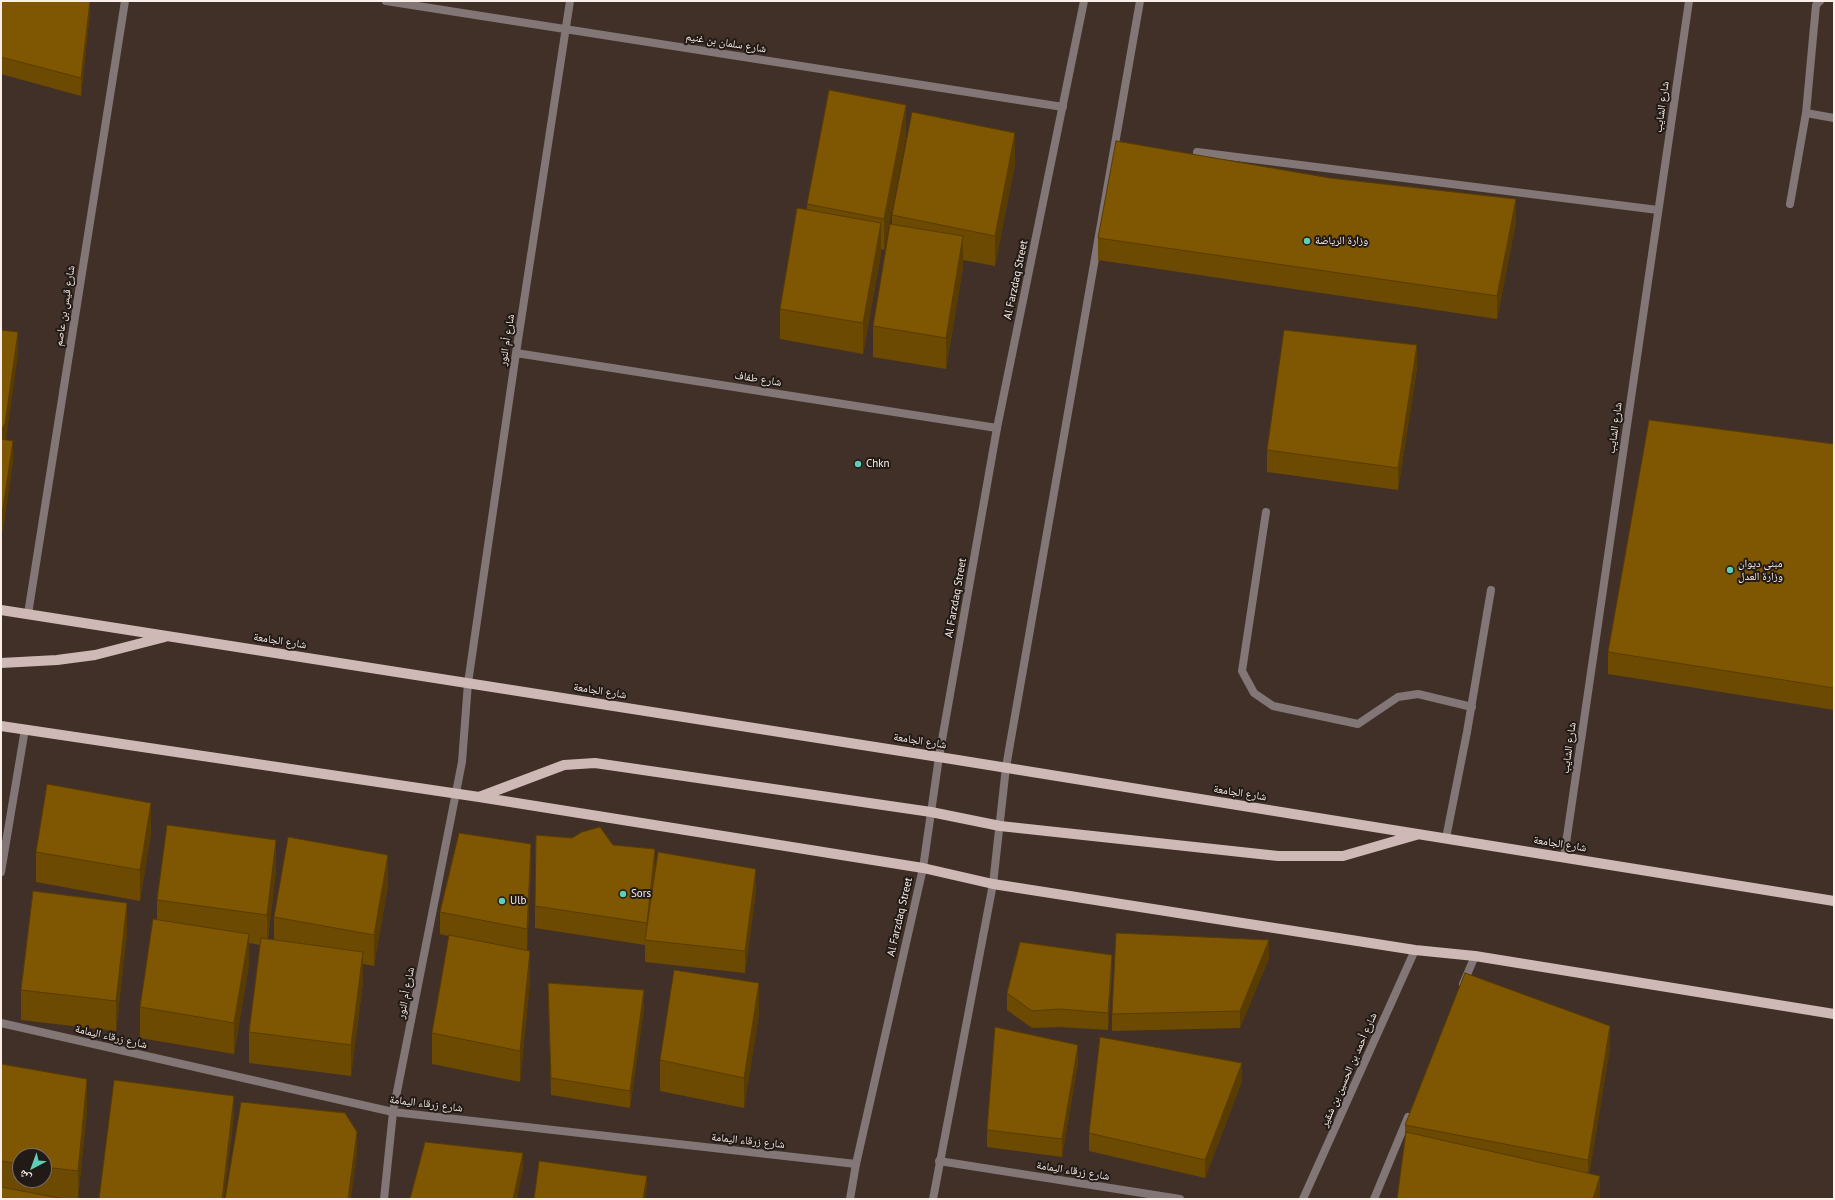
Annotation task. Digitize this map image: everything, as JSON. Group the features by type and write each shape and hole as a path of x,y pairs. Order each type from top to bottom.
{"main road":[{"name":"شارع الجامعة","path":"1,610 1006,767 1834,901"},
{"path":"1,663 57,660 95,655 169,636"},
{"path":"1,726 456,793 923,868 993,884 1415,950 1475,956 1834,1014"},
{"path":"479,797 564,765 595,763 931,812 1000,826 1278,856 1343,856 1418,834"}],"street":[{"name":"شارع قيس بن عاصم","path":"28,614 125,1"},
{"name":"شارع سلمان بن غنيم","path":"386,1 1063,108"},
{"name":"شارع أم النور","path":"384,1199 393,1112 462,762 468,683 516,352 570,1"},
{"name":"Al Farzdaq Street","path":"850,1199 856,1164 923,868 939,757 997,428 1084,1"},
{"path":"933,1199 939,1161 993,884 1006,767 1140,1"},
{"name":"شارع الشايب","path":"1564,857 1689,1"},
{"path":"1790,204 1806,112 1816,5 1820,1"},
{"path":"1806,112 1834,118"},
{"path":"1197,152 1658,210"},
{"name":"شارع طفاف","path":"516,352 997,428"},
{"path":"1266,512 1242,670 1254,693 1274,706 1358,724 1398,697 1418,694 1472,707"},
{"path":"1446,838 1472,707 1491,590"},
{"path":"1,872 26,729"},
{"name":"شارع أحمد بن الحسين بن شقير","path":"1303,1199 1415,950"},
{"path":"1460,993 1475,956"},
{"name":"شارع زرقاء اليمامة","path":"1,1023 393,1112 856,1164"},
{"path":"1374,1199 1411,1110"},
{"name":"شارع زرقاء اليمامة","path":"939,1161 1180,1199"}],"building":[{"path":"1,1 90,1 81,78 1,57"},
{"path":"829,90 906,105 884,219 807,204"},
{"path":"912,112 1015,133 995,236 892,215"},
{"name":"وزارة الرياضة","path":"1116,141 1330,178 1516,199 1497,296 1098,238"},
{"path":"797,208 881,223 863,323 780,309"},
{"path":"890,224 963,236 946,338 873,326"},
{"path":"1,330 18,332 5,424 1,430"},
{"path":"1284,330 1417,345 1398,468 1267,450"},
{"name":"مبنى ديوان وزارة العدل","path":"1649,420 1834,444 1834,688 1608,652"},
{"path":"1,439 13,441 3,508 1,511"},
{"path":"47,784 151,803 140,870 36,852"},
{"path":"167,825 276,840 267,915 157,900"},
{"path":"600,827 613,845 655,849 647,923 535,906 536,835 572,838 582,832"},
{"path":"459,833 531,844 527,929 440,912"},
{"path":"288,837 388,855 374,935 274,917"},
{"path":"658,852 756,869 745,951 645,940"},
{"path":"33,891 127,903 116,1001 21,990"},
{"path":"153,919 249,934 234,1023 140,1007"},
{"path":"1116,933 1269,940 1240,1011 1112,1014"},
{"path":"449,935 530,951 520,1051 432,1033"},
{"path":"261,938 363,952 351,1045 249,1032"},
{"path":"1020,942 1112,955 1108,1013 1059,1009 1032,1011 1007,993"},
{"path":"674,970 759,983 744,1078 660,1060"},
{"path":"1465,973 1610,1026 1588,1160 1405,1125"},
{"path":"548,983 644,990 630,1091 551,1078"},
{"path":"995,1027 1078,1045 1062,1139 987,1130"},
{"path":"1100,1037 1242,1063 1205,1160 1089,1133"},
{"path":"1,1064 87,1079 78,1171 52,1168 52,1148 12,1148 12,1163 1,1161"},
{"path":"114,1080 234,1096 222,1199 99,1199"},
{"path":"241,1102 345,1113 357,1132 348,1199 225,1199"},
{"path":"1406,1132 1600,1176 1593,1199 1397,1199"},
{"path":"425,1142 523,1153 513,1199 410,1199"},
{"path":"539,1161 647,1176 643,1199 534,1199"},
{"path":"1,1187 64,1199 1,1199"}],"place":[{"name":"وزارة الرياضة","path":"1307,241"},
{"name":"Chkn","path":"858,464"},
{"name":"مبنى ديوان وزارة العدل","path":"1730,570"},
{"name":"Sors","path":"623,894"},
{"name":"Ulb","path":"502,901"}]}
